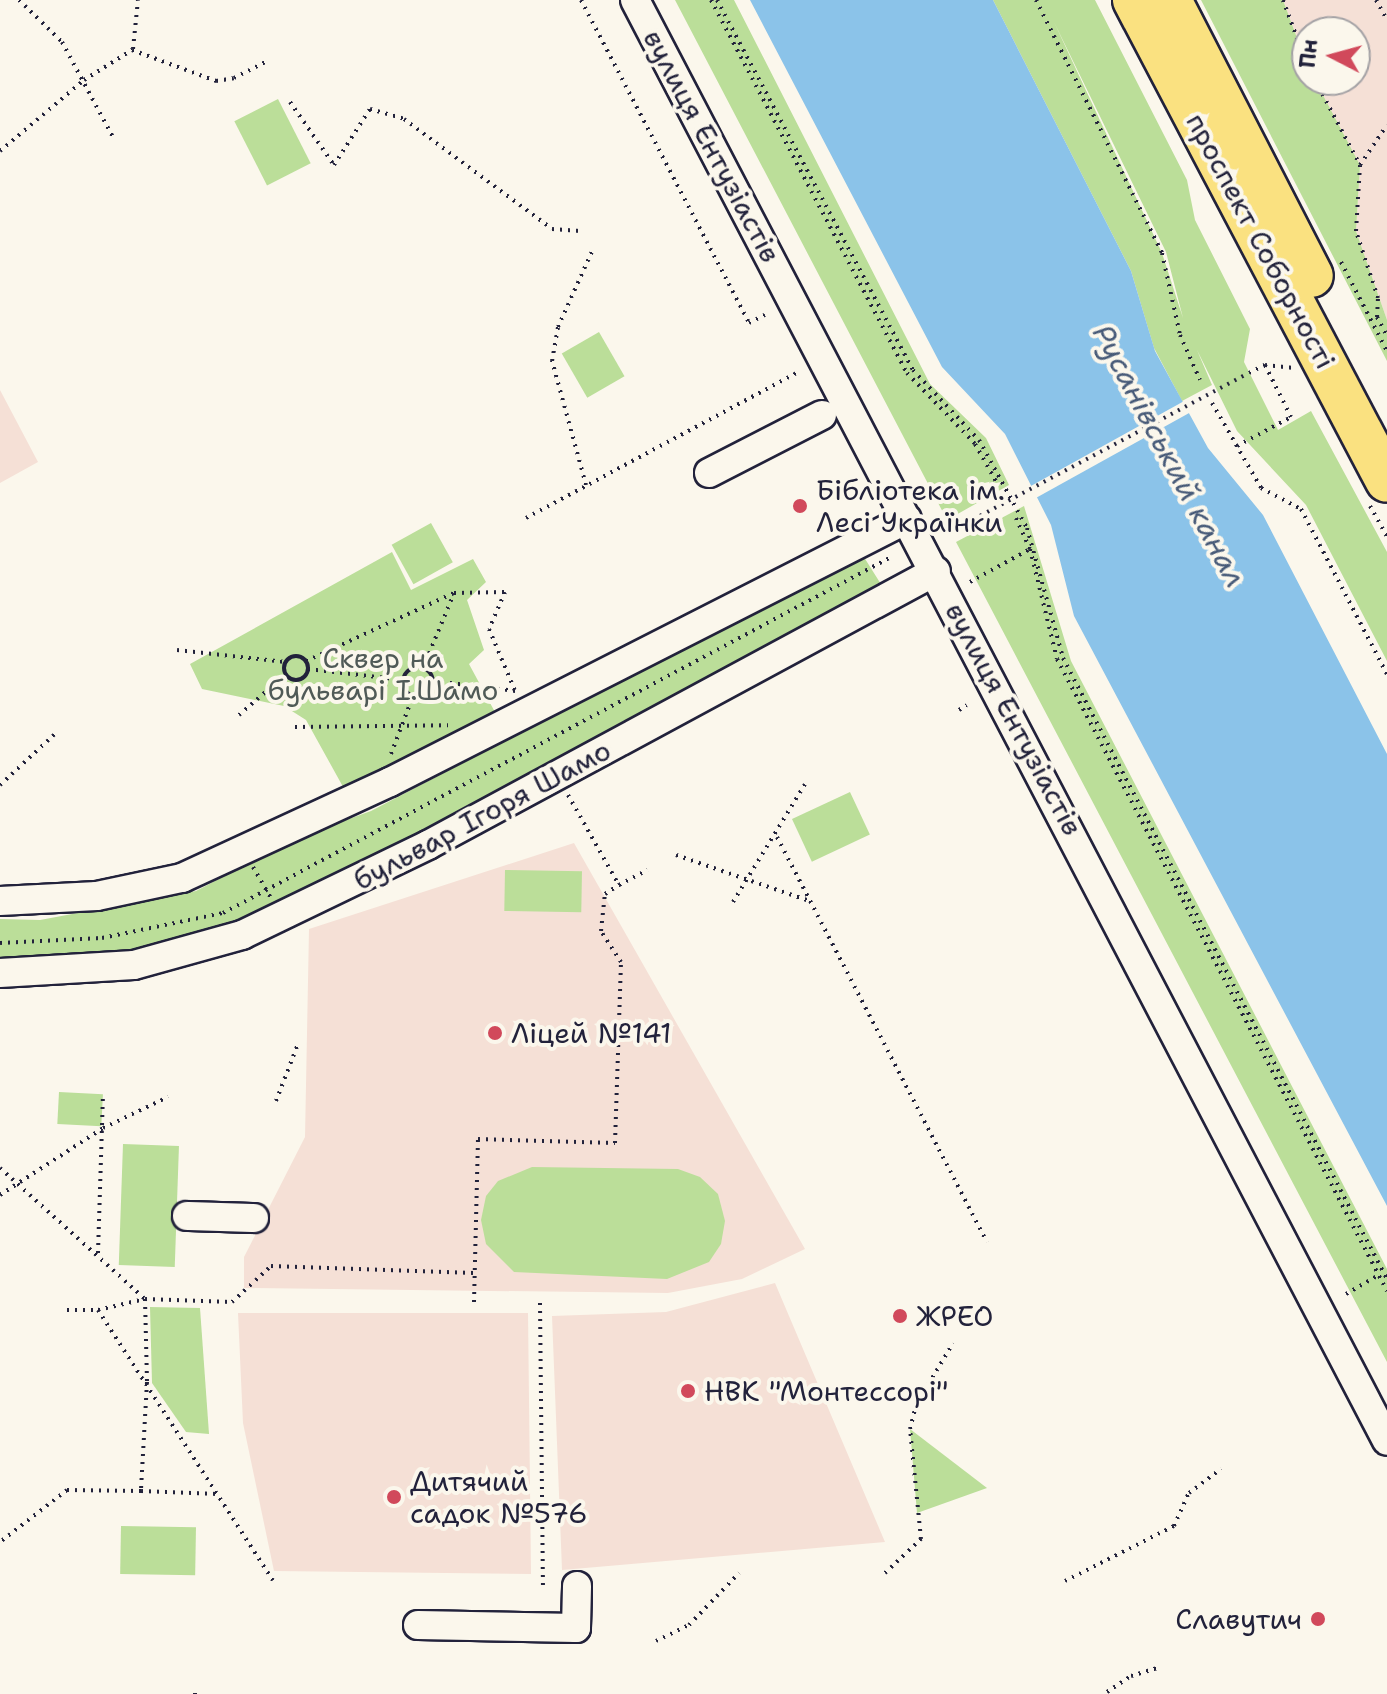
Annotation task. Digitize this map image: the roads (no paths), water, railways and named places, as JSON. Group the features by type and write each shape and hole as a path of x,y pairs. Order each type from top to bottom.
{"highway":[{"name":"проспект Соборності","path":"1134,0 1387,481"},
{"name":"проспект Соборності","path":"1170,0 1387,423"}],"street":[{"name":"вулиця Ентузіастів","path":"635,0 936,571 1387,1441"},
{"path":"709,473 822,415"},
{"path":"0,901 125,890 182,878 244,851 907,519"},
{"name":"бульвар Ігоря Шамо","path":"0,973 134,965 242,935 428,845 936,571"},
{"path":"187,1216 254,1218"},
{"path":"418,1625 576,1628 577,1586"}],"water":[{"name":"Русанівський канал","path":"750,0 993,0 1131,271 1155,351 1208,448 1263,515 1387,754 1387,1206 1074,616 1051,525 1005,434 942,367"}],"place":[{"name":"Бібліотека ім. Лесі Українки","path":"800,506"},
{"name":"Ліцей №141","path":"495,1033"},
{"name":"ЖРЕО","path":"900,1316"},
{"name":"НВК \"Монтессорі\"","path":"688,1391"},
{"name":"Дитячий садок №576","path":"394,1497"},
{"name":"Славутич","path":"1318,1619"}],"park label":[{"name":"Сквер на бульварі І.Шамо","path":"383,674"}]}
